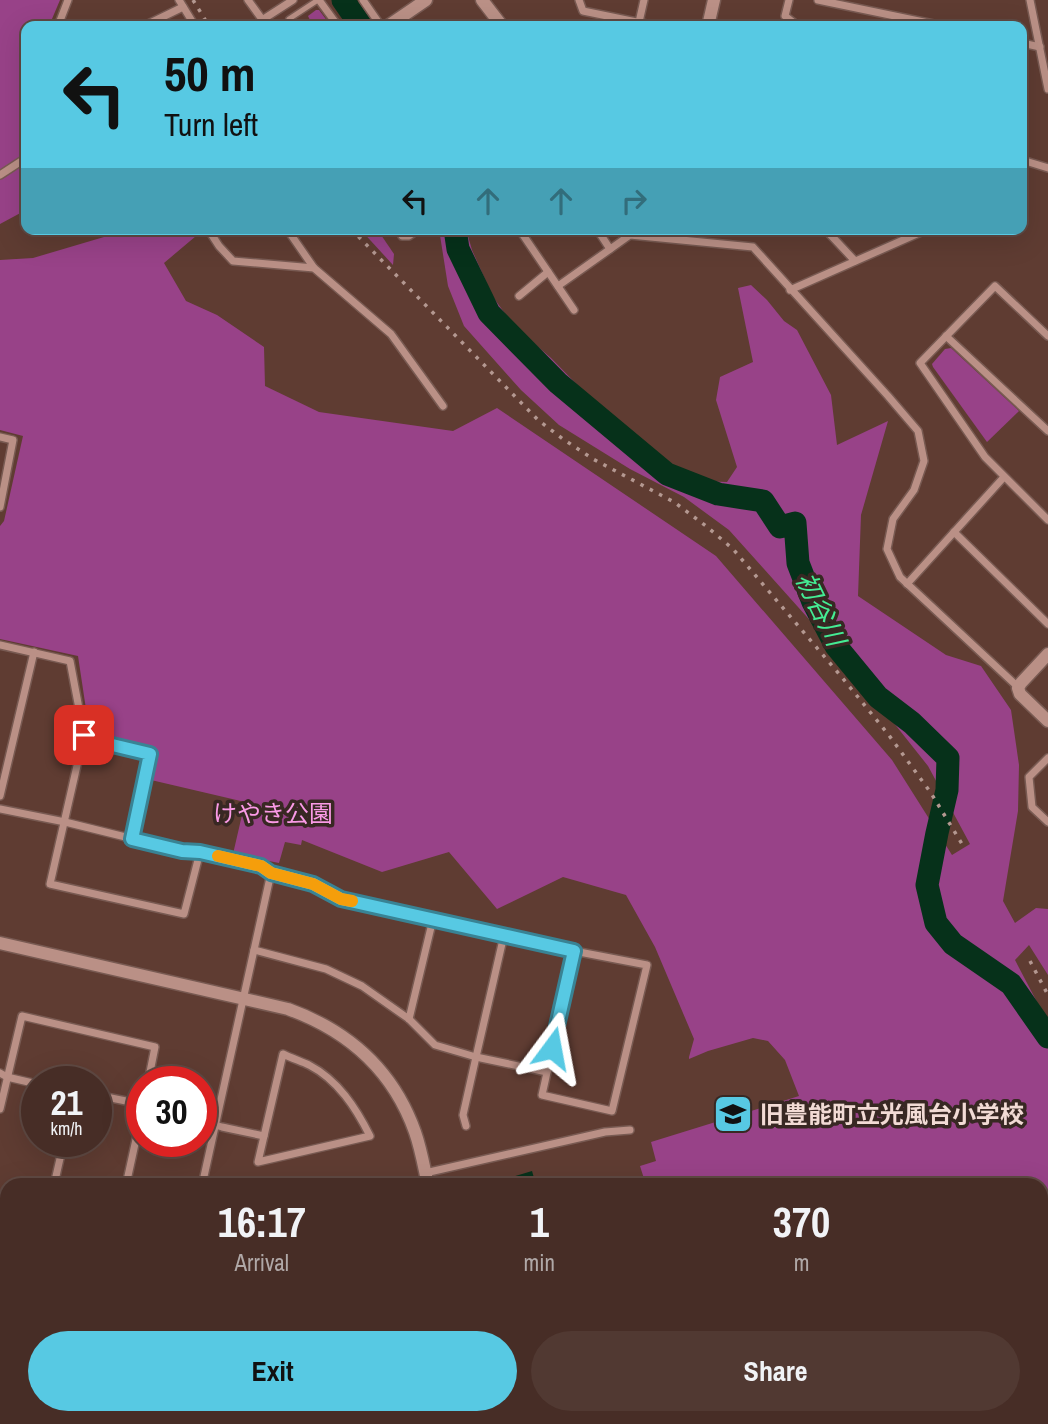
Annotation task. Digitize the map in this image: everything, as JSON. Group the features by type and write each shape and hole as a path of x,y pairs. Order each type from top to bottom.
{"street":[{"path":"60,21 68,0"},
{"path":"248,0 264,21"},
{"path":"267,21 293,0"},
{"path":"319,0 334,21"},
{"path":"363,0 378,21"},
{"path":"395,21 426,0"},
{"path":"482,0 498,21"},
{"path":"579,0 583,11 634,21"},
{"path":"639,21 644,0"},
{"path":"709,21 714,0"},
{"path":"789,0 785,16 792,21"},
{"path":"818,0 858,4 924,21"},
{"path":"1030,0 1048,89"},
{"path":"152,21 181,4 192,21"},
{"path":"1027,44 1040,47"},
{"path":"0,175 21,161"},
{"path":"1027,162 1048,168"},
{"path":"212,235 233,261 314,268"},
{"path":"291,235 314,268 391,334 443,406"},
{"path":"523,235 574,310"},
{"path":"601,235 610,249"},
{"path":"558,286 630,235 753,247 918,431 924,461 915,490 893,519 887,549 900,577 1018,687 1018,692 1048,721"},
{"path":"831,235 855,261"},
{"path":"790,289 914,235"},
{"path":"519,296 548,272"},
{"path":"1047,332 995,286 920,363 985,457 1048,520"},
{"path":"946,336 1048,430"},
{"path":"0,437 13,440 0,507"},
{"path":"907,584 1004,477"},
{"path":"954,532 1048,624"},
{"path":"0,645 70,660 84,735 50,884 184,914 200,852"},
{"path":"0,796 34,652"},
{"path":"1018,687 1048,654"},
{"path":"83,738 150,754 132,839"},
{"path":"1048,758 1029,777 1032,807 1048,822"},
{"path":"0,809 182,851 200,852 261,866 271,873 313,884 341,899 647,965 612,1111 542,1095 574,951"},
{"path":"217,1115 271,873"},
{"path":"409,1019 433,919"},
{"path":"466,1126 463,1115 504,935"},
{"path":"0,943 288,1009 328,1026 365,1054 403,1102 416,1134 426,1178"},
{"path":"254,950 326,969 362,986 409,1019 435,1045 547,1072"},
{"path":"0,1109 4,1075 22,1016 155,1047 151,1066"},
{"path":"283,1054 311,1066 335,1084 357,1110 370,1136 258,1162 264,1136 283,1054"},
{"path":"4,1075 21,1080"},
{"path":"217,1125 264,1136"},
{"path":"430,1178 605,1132 630,1130"},
{"path":"56,1178 60,1157"},
{"path":"127,1178 131,1157"},
{"path":"204,1178 208,1157"}],"lane":[{"path":"290,21 289,19 319,0"}],"green space":[{"path":"0,0 60,0 51,21 21,21 21,213 0,224"},
{"path":"319,10 327,21 310,21 308,16"},
{"name":"けやき公園","path":"111,235 195,235 164,263 186,301 217,315 264,347 265,386 319,412 453,431 497,408 716,556 892,760 952,855 970,844 928,766 832,645 729,530 684,497 630,469 559,425 521,390 464,326 448,286 440,235 468,235 493,297 514,326 551,358 622,433 666,467 699,481 727,482 737,467 716,400 720,377 753,362 738,288 751,285 784,321 797,330 831,395 837,445 888,421 861,515 858,596 946,655 981,666 1011,710 1019,765 1018,811 1003,901 1015,923 1036,908 1048,909 1048,975 1029,945 1015,960 1048,1023 1048,1178 644,1178 640,1166 656,1161 651,1142 799,1096 785,1060 768,1041 753,1038 689,1059 694,1039 655,947 626,895 563,877 497,909 449,852 382,872 302,840 301,845 285,842 279,863 233,854 245,802 151,780 158,751 89,729 78,656 0,639 0,526 4,521 23,436 0,430 0,260 33,258"},
{"path":"366,235 381,235 394,254 393,265"},
{"path":"951,348 1019,411 987,442 933,367 932,364 945,349"}],"shaded area":[{"path":"532,1171 534,1178 508,1178"}],"waterway":[{"name":"初谷川","path":"343,0 358,21"},
{"name":"初谷川","path":"456,235 458,249 489,313 558,383 667,474 718,494 763,501 780,527 795,523 798,563 813,602 836,646 878,697 912,723 948,758 947,790 927,885 936,923 953,944 1011,984 1048,1037"}],"railway":[{"path":"193,0 206,21"},
{"path":"357,235 538,420 593,459 674,502 733,549 888,734 931,793 962,844"},
{"path":"1030,961 1048,995"}],"slow traffic":[{"path":"218,856 261,866 271,873 313,884 341,899 352,901"}],"place":[{"name":"旧豊能町立光風台小学校","path":"733,1114"}],"route":[{"path":"84,735 83,738 150,754 132,839 261,866 271,873 313,884 341,899 574,951 552,1048"}]}
